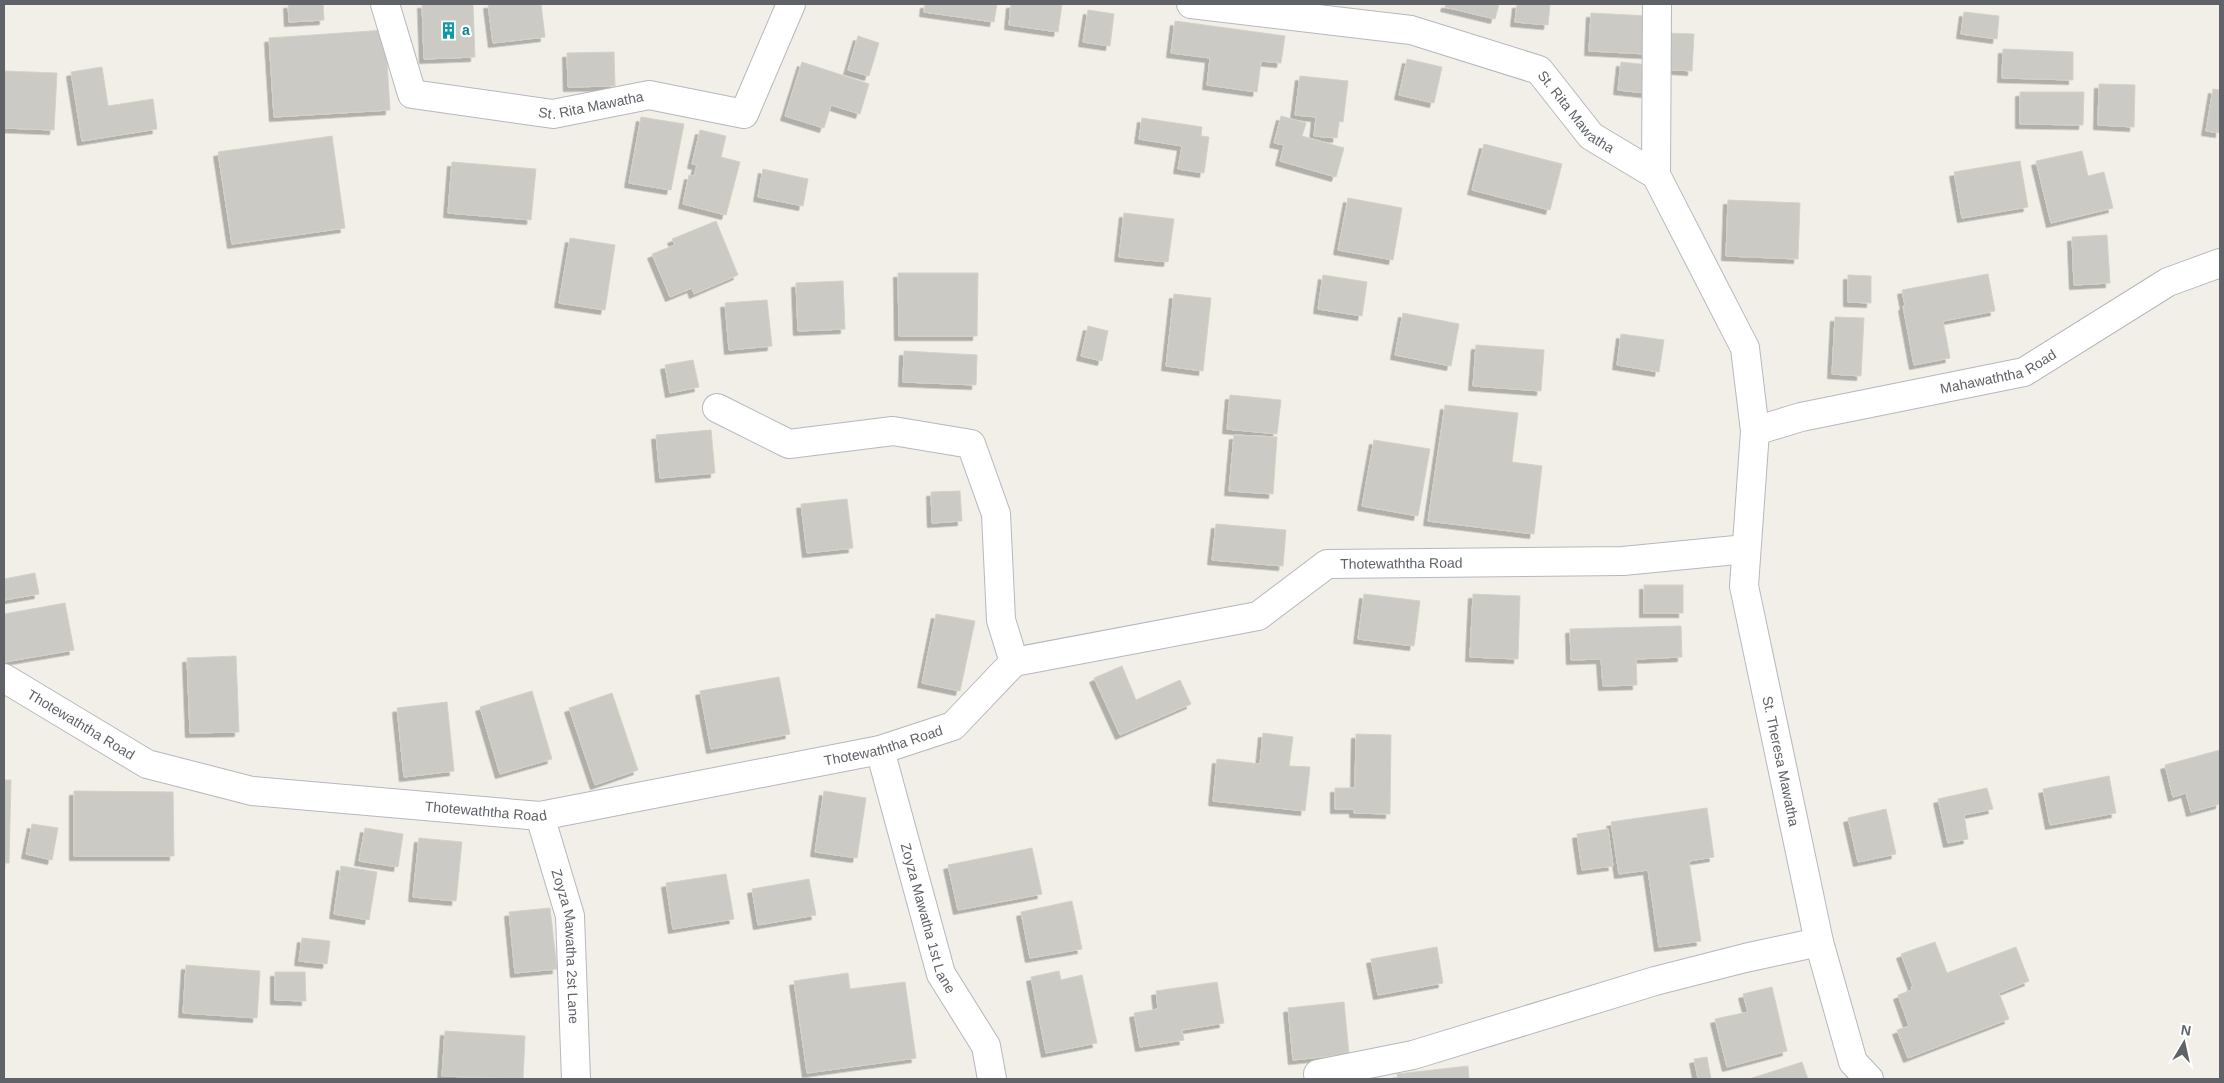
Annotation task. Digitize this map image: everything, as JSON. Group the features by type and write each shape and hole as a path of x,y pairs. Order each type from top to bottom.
{"street":[{"name":"St. Rita Mawatha","path":"385,4 412,94 553,114 649,95 744,114 791,4"},
{"name":"St. Rita Mawatha","path":"1191,4 1411,30 1538,70 1591,136 1656,174"},
{"path":"1656,4 1656,174 1745,348 1755,431"},
{"name":"Mahawaththa Road","path":"1755,431 1801,417 2024,372 2168,282 2220,263"},
{"path":"717,408 789,444 893,431 971,444 996,514 1001,620 1014,662"},
{"name":"St. Theresa Mawatha","path":"1755,431 1744,586 1819,942 1853,1062 1869,1079"},
{"name":"Thotewaththa Road","path":"4,678 147,764 252,791 540,816 880,750 952,726 1014,662 1258,616 1327,564 1623,561 1746,549"},
{"name":"Zoyza Mawatha 1st Lane","path":"880,750 941,974 986,1046 992,1079"},
{"name":"Zoyza Mawatha 2st Lane","path":"540,816 570,916 576,1079"},
{"path":"1318,1074 1413,1054 1655,980 1819,942"}],"building":[{"path":"288,4 323,4 324,20 289,22"},
{"name":"a","path":"422,4 473,4 475,57 424,59"},
{"path":"488,4 541,4 545,37 493,43"},
{"path":"925,4 997,4 994,22 924,12"},
{"path":"1011,4 1062,4 1058,32 1009,25"},
{"path":"1446,4 1499,4 1495,19 1445,7"},
{"path":"1517,4 1550,4 1548,25 1515,22"},
{"path":"1088,10 1114,14 1110,46 1083,42"},
{"path":"1964,12 1999,16 1997,39 1961,34"},
{"path":"1591,13 1649,16 1647,54 1589,51"},
{"path":"1175,21 1285,36 1281,63 1261,61 1257,92 1207,85 1210,58 1171,53"},
{"path":"385,30 390,110 274,117 269,38"},
{"path":"1664,33 1694,34 1692,71 1663,69"},
{"path":"858,36 879,43 869,76 848,70"},
{"path":"2003,49 2073,52 2073,80 2002,78"},
{"path":"614,52 615,86 568,87 567,53"},
{"path":"1407,59 1442,67 1434,103 1399,95"},
{"path":"802,62 869,84 860,114 831,105 824,128 785,116"},
{"path":"1621,62 1648,65 1646,93 1618,90"},
{"path":"102,67 108,106 153,99 157,129 82,141 71,72"},
{"path":"4,71 57,73 54,130 4,128"},
{"path":"1300,76 1348,81 1343,122 1339,121 1337,138 1314,136 1316,117 1295,115"},
{"path":"2099,84 2135,85 2134,127 2098,125"},
{"path":"2213,89 2220,90 2220,133 2206,131"},
{"path":"2020,92 2084,92 2083,125 2020,124"},
{"path":"1281,116 1306,123 1302,136 1344,148 1336,177 1280,161 1284,145 1274,143"},
{"path":"641,117 684,124 671,190 629,183"},
{"path":"1142,118 1202,127 1201,136 1209,137 1204,173 1178,169 1182,146 1139,139"},
{"path":"700,130 726,136 721,157 740,162 726,215 683,204 689,175 694,176 697,165 692,164"},
{"path":"332,136 345,228 232,244 218,152"},
{"path":"1484,144 1562,164 1550,210 1472,190"},
{"path":"2082,151 2088,176 2104,172 2113,208 2051,223 2036,161"},
{"path":"2020,161 2028,207 1962,218 1954,172"},
{"path":"452,162 536,169 531,220 448,213"},
{"path":"763,169 808,179 803,206 758,197"},
{"path":"1348,198 1402,208 1393,260 1338,250"},
{"path":"1728,200 1800,203 1798,259 1726,256"},
{"path":"1124,213 1174,219 1168,262 1119,257"},
{"path":"716,221 738,275 694,294 692,288 670,297 652,254 675,245 672,239"},
{"path":"2107,235 2110,283 2074,285 2072,237"},
{"path":"570,238 615,245 605,310 559,303"},
{"path":"898,273 978,273 977,336 899,336"},
{"path":"1988,274 1995,311 1943,321 1950,358 1914,365 1903,306 1905,306 1902,290"},
{"path":"1323,275 1367,282 1362,316 1318,309"},
{"path":"1848,275 1871,276 1871,303 1848,302"},
{"path":"843,281 845,329 798,331 796,283"},
{"path":"1174,294 1211,298 1203,371 1166,366"},
{"path":"767,300 772,346 729,350 725,303"},
{"path":"1403,313 1459,324 1451,366 1395,355"},
{"path":"1835,317 1864,318 1861,376 1832,374"},
{"path":"1088,326 1108,331 1102,361 1081,356"},
{"path":"1621,334 1664,340 1659,372 1617,365"},
{"path":"1476,345 1544,350 1541,391 1473,386"},
{"path":"904,351 977,355 976,385 903,382"},
{"path":"693,360 699,387 670,393 665,365"},
{"path":"1230,395 1281,400 1277,434 1227,429"},
{"path":"1445,405 1518,413 1512,462 1542,466 1534,534 1428,521"},
{"path":"711,430 715,473 660,478 656,435"},
{"path":"1234,435 1277,437 1273,494 1229,491"},
{"path":"1374,440 1430,449 1418,516 1362,506"},
{"path":"960,491 962,521 932,523 931,492"},
{"path":"847,499 853,548 807,553 801,504"},
{"path":"1216,524 1286,530 1283,566 1212,560"},
{"path":"35,573 39,594 4,600 4,579"},
{"path":"1644,585 1683,585 1683,613 1644,613"},
{"path":"1364,594 1420,601 1414,646 1358,639"},
{"path":"1473,594 1520,596 1518,659 1470,657"},
{"path":"65,603 74,650 4,662 4,614"},
{"path":"936,614 975,621 960,691 922,683"},
{"path":"1681,626 1682,657 1636,659 1637,685 1603,686 1601,659 1571,660 1570,629"},
{"path":"236,656 239,732 190,733 187,658"},
{"path":"1122,666 1136,700 1180,680 1191,704 1120,735 1094,678"},
{"path":"779,677 790,734 711,749 700,691"},
{"path":"532,691 552,759 500,774 480,707"},
{"path":"612,693 638,770 595,785 569,708"},
{"path":"447,702 454,771 404,777 397,708"},
{"path":"1263,733 1293,737 1289,766 1310,767 1305,811 1213,801 1217,759 1260,764"},
{"path":"1356,734 1391,735 1390,814 1354,813 1354,809 1335,809 1335,788 1355,788"},
{"path":"2220,750 2220,804 2191,812 2186,793 2173,797 2165,765"},
{"path":"2109,776 2116,813 2050,825 2043,789"},
{"path":"4,780 11,780 9,863 4,863"},
{"path":"1987,788 1993,809 1964,815 1968,839 1948,843 1938,799"},
{"path":"74,791 173,792 174,856 74,856"},
{"path":"824,791 866,798 857,858 815,852"},
{"path":"1707,808 1714,857 1689,861 1701,941 1659,947 1648,870 1619,874 1611,822"},
{"path":"1886,809 1896,854 1858,862 1848,818"},
{"path":"32,824 58,828 52,860 26,854"},
{"path":"365,828 403,834 398,867 359,861"},
{"path":"1608,829 1613,866 1582,870 1577,834"},
{"path":"419,838 462,842 456,901 413,897"},
{"path":"1032,848 1042,894 958,910 948,865"},
{"path":"341,866 377,872 369,920 334,914"},
{"path":"726,874 734,919 673,929 666,883"},
{"path":"809,879 816,915 758,925 752,889"},
{"path":"1072,901 1082,949 1030,958 1021,912"},
{"path":"550,908 557,969 515,973 509,912"},
{"path":"302,938 330,941 327,964 299,961"},
{"path":"1935,942 1947,973 2016,947 2029,981 1999,993 2009,1019 1908,1058 1897,1030 1909,1026 1898,995 1912,990 1911,987 1913,986 1901,954"},
{"path":"1437,947 1443,983 1378,995 1371,959"},
{"path":"186,965 260,971 257,1018 183,1013"},
{"path":"1059,971 1061,980 1082,975 1097,1043 1046,1053 1031,977"},
{"path":"275,972 305,972 306,1001 275,1000"},
{"path":"848,973 850,989 905,982 916,1058 807,1073 794,981"},
{"path":"1217,982 1224,1023 1182,1030 1184,1040 1140,1047 1134,1013 1158,1009 1156,991"},
{"path":"1772,987 1787,1051 1727,1067 1715,1019 1748,1012 1743,994"},
{"path":"1344,1002 1349,1054 1293,1060 1288,1008"},
{"path":"445,1031 525,1036 523,1079 442,1076"},
{"path":"1707,1057 1711,1079 1698,1079 1694,1059"},
{"path":"1802,1062 1808,1079 1749,1079 1793,1065"},
{"path":"1468,1066 1469,1079 1398,1079 1397,1074"}],"place":[{"name":"a","path":"448,30"}]}
